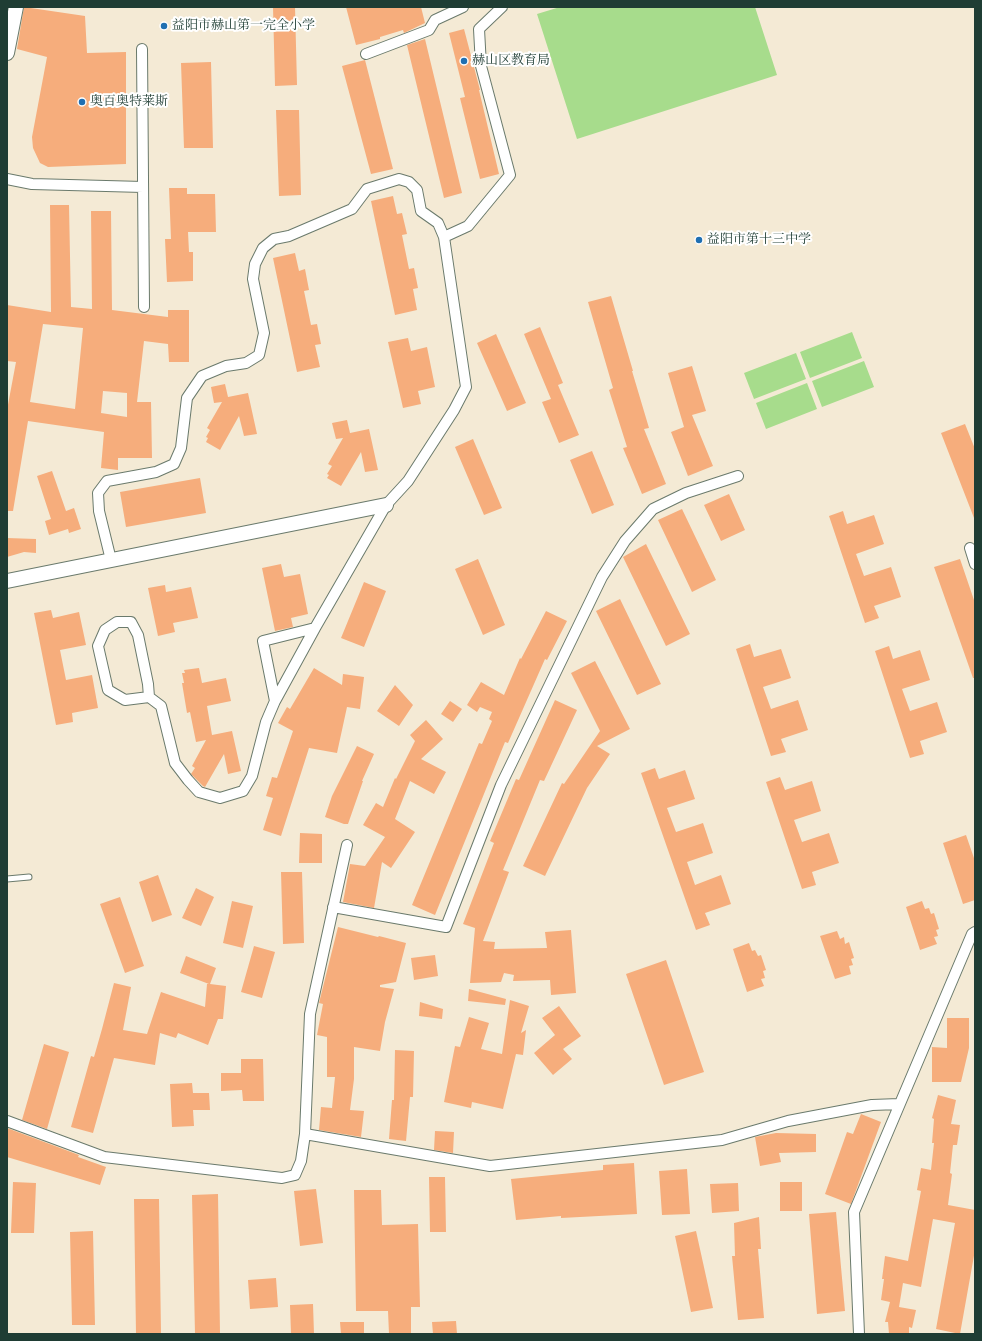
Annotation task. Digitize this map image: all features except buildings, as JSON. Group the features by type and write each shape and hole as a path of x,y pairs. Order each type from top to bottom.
{"street":[{"path":"7,53 16,7"},
{"path":"366,54 429,30 435,20 463,7"},
{"path":"444,237 468,226 510,176 481,66 479,29 502,7"},
{"path":"142,49 144,307"},
{"path":"7,179 32,184 143,187"},
{"path":"111,560 99,511 98,493 108,481 156,472 174,464 181,448 187,398 202,376 226,366 246,363 259,355 264,333 253,279 255,264 263,248 274,239 289,236 352,209 367,189 399,179 409,182 417,190 421,211 438,222 444,237 466,387 454,410 408,481 386,505 315,628 266,722 252,776 243,791 220,798 199,792 175,763 161,706 149,698 124,700 108,690 98,646 105,630 117,622 132,622 138,635 148,684 149,698"},
{"path":"333,907 446,927 501,785 602,577 625,541 654,510 686,493 738,476"},
{"path":"7,581 386,505"},
{"path":"970,548 975,564"},
{"path":"276,701 263,641 315,628"},
{"path":"7,1121 104,1157 282,1178 295,1175 301,1160 305,1134 310,1014 347,845"},
{"path":"859,1334 854,1212 972,934 975,932"},
{"path":"305,1134 490,1166 722,1140 788,1121 872,1105 899,1104"}],"lane":[{"path":"7,879 29,877"}],"green space":[{"path":"560,7 755,7 777,75 577,139 537,14"},
{"path":"852,332 862,358 810,378 800,352"},
{"path":"796,353 806,379 754,399 744,373"},
{"path":"864,361 874,387 822,407 812,381"},
{"path":"807,383 817,409 766,429 756,403"}],"place":[{"name":"益阳市赫山第一完全小学","path":"164,26"},
{"name":"赫山区教育局","path":"464,61"},
{"name":"奥百奥特莱斯","path":"82,102"},
{"name":"益阳市第十三中学","path":"699,240"}]}
